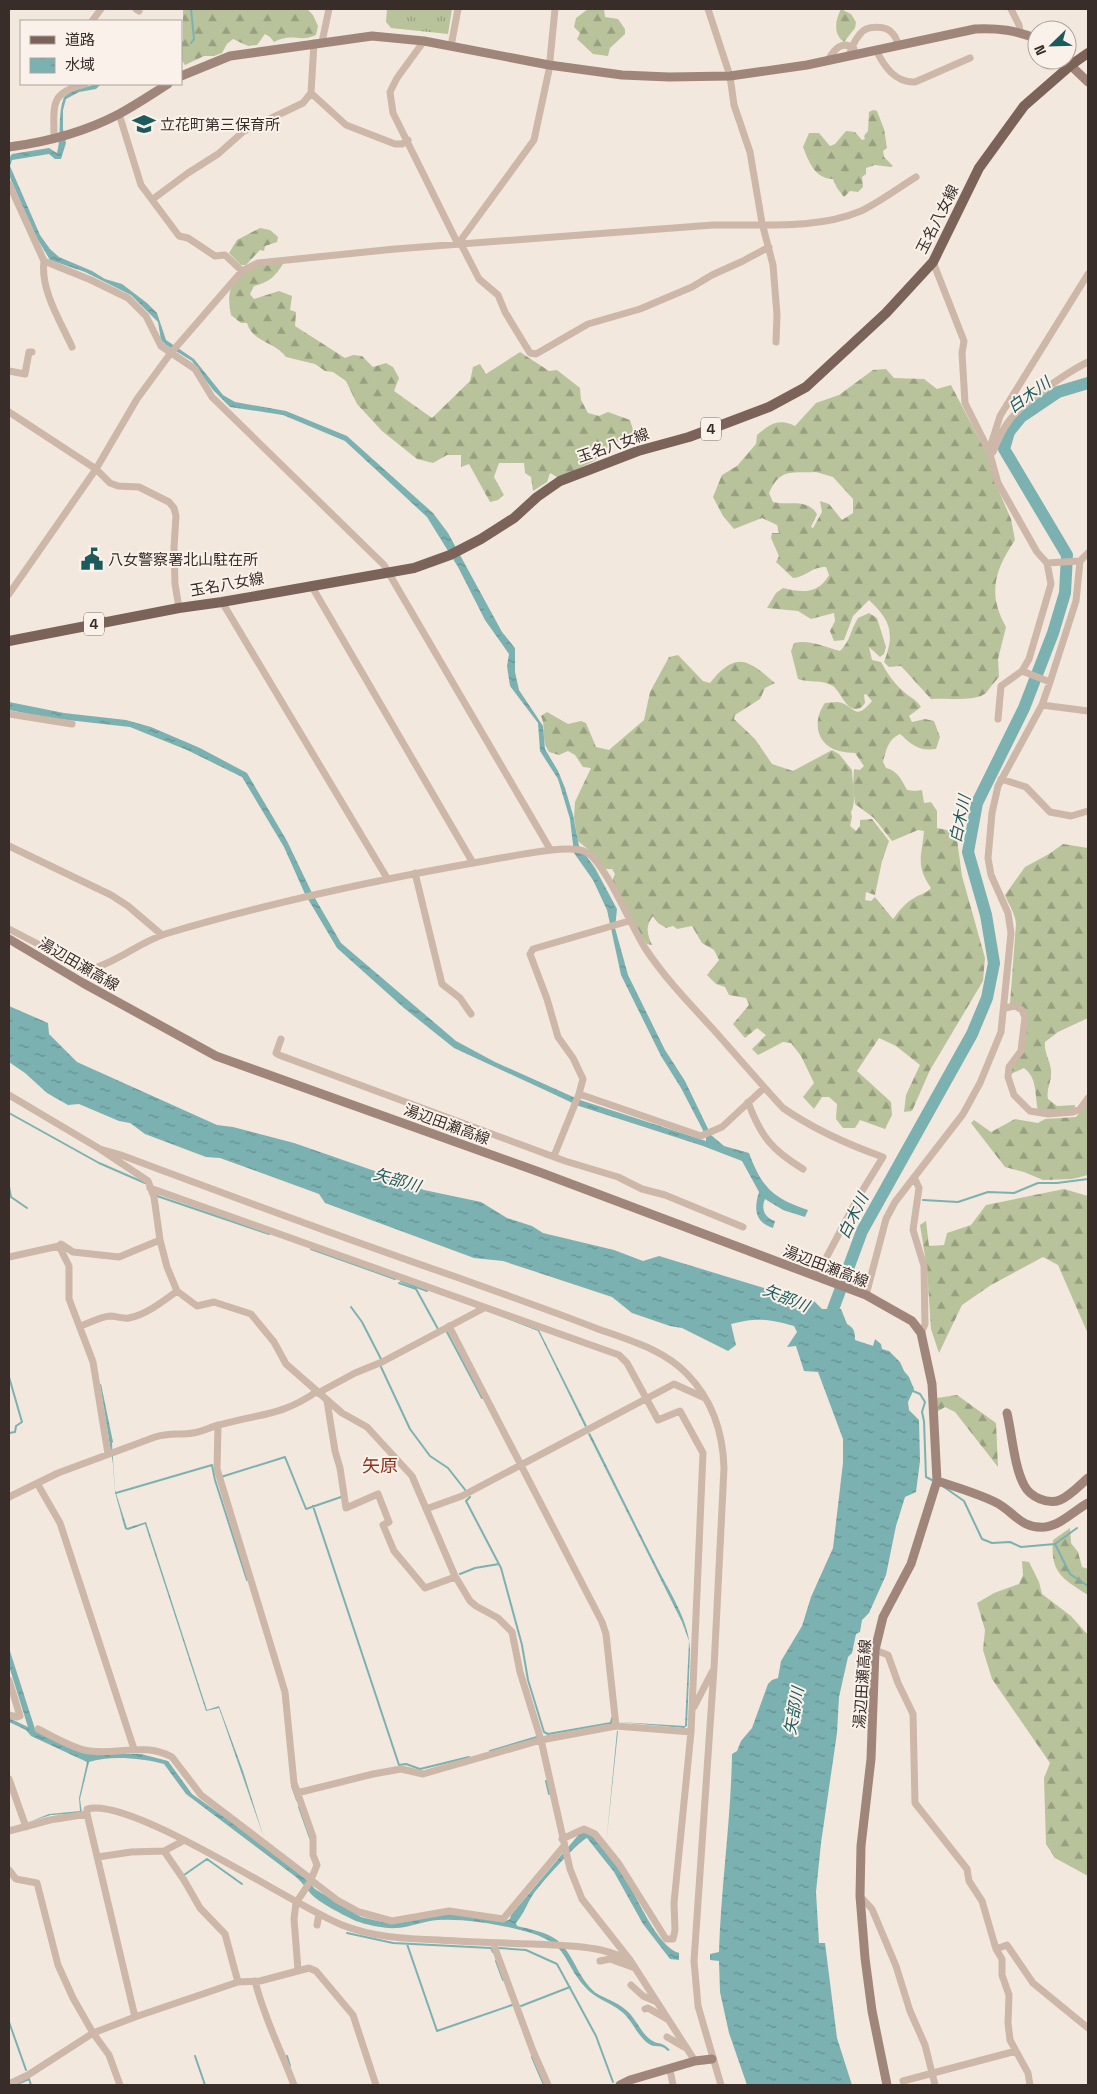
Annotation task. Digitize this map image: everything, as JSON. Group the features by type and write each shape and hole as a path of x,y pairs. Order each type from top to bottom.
{"main road":[{"path":"182,76 230,56 318,42 372,36 424,41 549,65 622,75 669,78 730,76 828,60 853,52 876,50 975,29 999,28 1027,34"},
{"name":"玉名八女線","path":"9,641 179,608 414,568 454,553 514,518 537,497 560,481 638,450 689,437 769,407 806,387 886,314 933,262 980,168 1024,106 1061,70"},
{"path":"1075,70 1088,82"},
{"path":"9,147 59,137 88,128 119,114 166,85"},
{"name":"湯辺田瀬高線","path":"9,939 83,983 216,1056 542,1173 863,1294 912,1321 922,1333 932,1384 937,1481 911,1564 883,1617 875,1650 871,1759 861,1846 860,1896 865,1958 872,2011 887,2085"},
{"path":"1008,1413 1018,1465 1024,1485 1031,1495 1047,1501 1061,1500 1088,1478"},
{"path":"937,1481 969,1491 997,1503 1015,1518 1030,1526 1046,1527 1061,1521 1088,1502"},
{"path":"620,2085 630,2080 670,2070 695,2061 712,2059"}],"street":[{"path":"93,20 101,9"},
{"path":"153,199 218,154 244,131 303,104 311,93 318,42 330,9"},
{"path":"451,46 458,9"},
{"path":"459,244 534,140 549,65 554,9"},
{"path":"708,9 730,76 734,105 750,152 762,224 775,279 776,342"},
{"path":"1011,9 1019,25 1020,32"},
{"path":"853,52 861,32 875,27 887,29 893,33 898,45"},
{"path":"424,41 396,78 390,92 393,113 459,244 479,279 498,294 505,312 530,353 536,354 588,324 640,309 683,290 768,247"},
{"path":"876,50 888,71 908,82 915,82 970,58"},
{"path":"59,137 54,117 57,99 65,90 82,85"},
{"path":"311,93 346,125 395,144 402,144 408,140"},
{"path":"119,114 141,185 179,236 188,238 215,256 225,255 242,271"},
{"path":"9,592 96,469 137,399 174,350 242,271 258,263 280,259 459,244 713,225 762,224 787,226 816,222 861,211 916,177"},
{"path":"9,184 44,261 43,268 48,292 72,347"},
{"path":"44,261 91,280 128,298 146,316 161,346 174,350 195,369 212,397 380,559 550,849"},
{"path":"933,262 964,341 962,353 965,404 990,453 998,483 1037,552 1051,563 1077,561 1088,553"},
{"path":"990,453 1000,416 1088,274"},
{"path":"9,371 25,374 29,352 32,352"},
{"path":"990,453 1006,426 1020,409 1062,378 1088,362"},
{"path":"9,412 96,469 110,483 118,486 139,487 169,502 174,508 176,516 174,547 175,584 179,608"},
{"path":"863,1294 886,1218 895,1202 970,1102 1001,1032 1005,1008 1011,933 1008,913 991,875 988,858 992,813 1001,780 1042,706 1076,601 1077,561"},
{"path":"998,719 1001,686 1024,672 1029,659 1051,584 1051,563"},
{"path":"310,585 474,863"},
{"path":"222,602 386,878"},
{"path":"1024,672 1050,682"},
{"path":"1042,706 1088,711"},
{"path":"9,714 72,724"},
{"path":"1001,780 1026,787 1050,812 1071,816 1088,811"},
{"path":"9,846 111,895 128,906 162,935"},
{"path":"9,929 88,970 104,966 162,935 314,895 386,878 550,849 584,850 595,859 605,874 645,948 665,975 783,1108 799,1119 883,1157 859,1196 816,1277"},
{"path":"415,873 442,984 460,998 471,1014"},
{"path":"554,1156 579,1096 583,1079 558,1037 547,999 530,954 533,949 629,921"},
{"path":"1005,1008 1015,1006 1022,1010 1025,1017 1021,1050 1009,1068 1008,1076 1014,1095 1030,1111 1048,1114 1073,1112 1080,1109 1088,1098"},
{"path":"281,1039 276,1053 279,1055 554,1156 618,1177 743,1227"},
{"path":"579,1096 701,1136 722,1127 764,1088"},
{"path":"9,1094 100,1149 148,1181 154,1197 160,1240 167,1268 177,1291 197,1306 214,1302 251,1314 274,1342 286,1364 342,1413 367,1427 412,1476 456,1577 476,1606 498,1618 512,1632 520,1672 541,1740 570,1869 582,1899 630,1960 695,2061"},
{"path":"748,1102 757,1126 765,1138 776,1150 803,1170"},
{"path":"100,1149 121,1155 320,1230 542,1307 658,1352 688,1374 705,1398 716,1420 723,1444 714,1668 694,1961 698,2006 721,2085"},
{"path":"914,1177 919,1188 913,1230 924,1266 925,1324 922,1333"},
{"path":"38,1730 83,1750 134,1749 158,1752 172,1757 201,1795 337,1900 360,1912 392,1920 449,1911 503,1919 563,1842 584,1829 594,1834 619,1864 666,1939 673,1939 675,1930 674,1903 693,1710 703,1453 680,1411 658,1420 624,1358 619,1355 150,1188"},
{"path":"9,1256 61,1244 73,1252 119,1257 160,1240"},
{"path":"59,1246 69,1266 70,1299 93,1362 108,1454"},
{"path":"80,1326 104,1317 111,1316 126,1319 139,1315 159,1305 177,1291"},
{"path":"9,1497 37,1483 108,1454 166,1434 190,1434 218,1425 279,1412 484,1308"},
{"path":"449,1326 602,1622 606,1634 616,1726"},
{"path":"426,1509 462,1496 674,1384 705,1398"},
{"path":"327,1401 346,1508 378,1494 389,1522 383,1525 394,1551 425,1588 456,1577"},
{"path":"218,1425 217,1469 285,1692 294,1782 313,1838 313,1855 317,1865 311,1880 296,1903 294,1918 298,1970"},
{"path":"37,1483 60,1523 134,1749"},
{"path":"875,1650 888,1654 898,1683 913,1714 915,1803 967,1869 969,1881 982,1901 996,1949 1002,1959 1002,1975 1009,1995 1008,2023 1010,2040 1028,2073 1030,2085"},
{"path":"693,1710 714,1668"},
{"path":"9,1680 20,1716 18,1718 9,1715"},
{"path":"297,1793 401,1769 422,1774 541,1740 616,1726 691,1732"},
{"path":"9,1779 26,1827"},
{"path":"135,2017 87,1809 110,1809 146,1823 226,1862 296,1903 343,1926 383,1936 409,1939 555,1945 602,1950 630,1960"},
{"path":"9,1831 50,1820 87,1814"},
{"path":"98,1857 131,1852 164,1851 183,1841"},
{"path":"164,1851 200,1908 225,1934 238,1982"},
{"path":"9,1870 16,1879 37,1883 58,1965 73,1998 93,2034 109,2055 120,2085"},
{"path":"860,1896 872,1909 896,1966 910,2011 925,2045 935,2085"},
{"path":"317,1925 319,1914"},
{"path":"492,1942 533,2051 548,2085"},
{"path":"996,1949 1007,1945 1034,1983 1088,2028"},
{"path":"600,1961 610,1959 635,1968"},
{"path":"9,2084 28,2075 93,2034 135,2017 238,1982 255,1981 309,1968 316,1971 353,2015 376,2085"},
{"path":"255,1981 270,2029 294,2085"},
{"path":"631,1986 643,1996 657,2002"},
{"path":"645,2009 648,2008 668,2020"},
{"path":"667,2037 687,2049"},
{"path":"903,2081 1016,2052"},
{"path":"670,2070 674,2085"}],"green space":[{"path":"183,9 307,9 313,15 318,26 316,35 305,38 286,38 274,42 265,34 257,45 248,46 233,39 227,44 222,53 214,56 204,56 185,65 182,60"},
{"path":"387,9 452,9 448,34 391,28 386,22"},
{"path":"588,9 604,9 605,17 618,19 625,29 625,34 610,48 608,56 593,54 577,39 580,33 574,27 576,18"},
{"path":"841,9 851,14 856,22 855,28 844,42 840,39 836,27"},
{"path":"877,111 884,129 887,148 883,151 884,157 893,166 875,165 866,168 866,174 862,177 863,187 858,192 850,191 844,197 833,179 817,173 803,147 809,133 819,133 830,146 835,144 846,131 855,132 862,140 865,139 864,136 868,131 869,112"},
{"path":"260,228 270,230 278,237 277,242 265,246 264,251 260,250 246,265 241,265 229,253 237,240"},
{"path":"267,262 283,264 271,278 264,283 254,286 250,294 254,299 279,291 292,296 290,310 296,312 295,326 345,358 353,355 362,356 373,367 386,363 393,367 399,378 394,391 432,418 470,381 473,367 480,364 486,374 520,352 549,371 557,370 580,388 581,400 588,413 599,416 608,412 630,420 634,433 631,437 610,445 594,461 567,474 557,477 550,473 547,482 533,491 531,477 525,473 524,463 499,463 494,477 504,495 498,500 490,502 469,464 461,467 461,455 447,455 433,463 417,459 382,431 357,404 346,381 333,372 325,371 315,364 286,357 282,352 254,334 247,323 241,323 231,315 230,294 235,281 241,275"},
{"path":"886,369 894,378 924,379 937,389 951,385 986,452 997,487 1011,519 1015,540 1002,561 995,592 1000,615 1006,627 998,659 999,677 986,693 975,698 931,699 901,666 889,667 884,662 889,643 889,628 882,614 869,600 853,616 844,640 834,641 830,631 835,621 834,613 811,619 798,611 767,608 776,593 783,588 803,591 820,586 829,575 826,567 821,567 793,578 776,562 779,556 771,538 772,533 779,533 777,525 762,518 734,529 723,516 713,497 722,475 737,466 756,444 757,435 762,431 779,422 795,426 816,403 839,395 873,370","holes":["816,472 833,477 853,499 853,513 842,520 829,504 820,501 822,512 813,528 811,527 817,514 813,509 803,504 773,502 769,493 777,479 787,473"]},
{"path":"869,613 877,618 886,647 884,654 880,657 869,647 872,660 881,662 897,685 921,707 909,716 912,722 925,719 934,721 940,737 936,749 925,749 913,745 900,734 890,742 883,762 886,768 899,776 907,790 922,790 924,803 931,802 937,811 937,828 956,832 962,876 985,958 983,981 930,1070 912,1111 904,1112 906,1095 920,1065 896,1046 879,1038 857,1071 891,1102 892,1115 885,1129 860,1120 855,1128 843,1128 836,1119 837,1104 829,1097 822,1097 814,1109 803,1097 814,1083 801,1056 791,1043 783,1042 758,1055 752,1049 766,1035 757,1028 745,1038 733,1024 749,1005 746,998 729,995 725,987 716,984 707,975 719,960 714,950 702,943 692,926 677,929 673,926 666,928 658,923 653,916 648,930 652,945 647,944 631,922 612,881 615,874 612,869 605,869 596,856 578,841 574,818 575,802 591,768 583,767 575,755 568,751 559,755 549,752 545,742 544,725 541,716 547,712 568,724 581,721 586,723 596,747 609,750 644,720 650,692 669,657 678,655 703,681 710,683 727,666 743,662 756,667 775,683 765,688 760,699 735,715 734,719 755,739 772,764 793,771 832,750 839,754 852,770 853,785 854,769 860,770 864,766 855,753 839,751 825,744 818,731 818,717 825,703 840,702 847,705 833,686 798,679 791,651 794,643 805,642 840,651 858,618","holes":["866,694 872,701 859,712 852,708 860,708 865,703 864,695","854,793 855,804 874,818 892,841 918,830 924,831 921,866 931,888 908,902 893,919 875,897 871,901 865,900 866,892 875,895 882,861 889,841 872,819 860,820 860,826 856,831 850,826"]},
{"path":"1063,844 1088,848 1088,1018 1058,1032 1045,1042 1045,1050 1051,1070 1048,1099 1057,1106 1075,1105 1074,1111 1039,1115 1034,1083 1029,1073 1024,1068 1011,1074 1011,1067 1020,1056 1027,1016 1010,1004 1016,924 1005,895 1025,867"},
{"path":"1088,1102 1088,1175 1072,1179 1043,1180 1005,1167 971,1123 974,1120 991,1132 1015,1119 1038,1123 1045,1119 1076,1117"},
{"path":"1064,1189 1088,1196 1088,1334 1058,1265 1043,1257 991,1285 962,1305 939,1353 931,1329 927,1269 920,1225 926,1221 929,1246 944,1245 947,1233 971,1225 986,1205"},
{"path":"957,1395 996,1423 998,1467 955,1412 945,1407 937,1412 937,1398"},
{"path":"1070,1528 1071,1543 1078,1552 1082,1567 1088,1569 1088,1595 1065,1579 1056,1568 1053,1540"},
{"path":"1022,1561 1029,1562 1039,1582 1042,1594 1071,1616 1088,1635 1088,1876 1055,1858 1046,1844 1044,1778 1050,1763 992,1679 983,1650 985,1630 977,1603 994,1593 1019,1584 1023,1575"}],"water":[{"path":"100,85 96,89 79,92 66,99 63,110 63,129 66,143 61,159 55,159 49,154 12,160 10,166 40,235 50,249 59,257 92,271 105,279 122,284 147,303 157,313 166,340 194,359 223,395 235,402 286,411 347,436 433,513 448,533 502,632 515,648 515,672 519,690 543,726 545,749 558,771 565,788 579,846 595,868 617,909 615,928 628,975 665,1050 685,1081 711,1135 724,1146 749,1153 759,1175 770,1190 786,1201 808,1210 805,1217 783,1210 765,1199 764,1212 775,1221 773,1228 762,1222 757,1214 756,1204 759,1192 742,1161 703,1146 579,1106 454,1048 404,1008 337,948 305,894 284,847 242,777 187,750 130,727 50,718 9,710 9,702 64,713 126,720 151,727 200,748 247,773 287,841 312,893 341,943 456,1041 495,1062 580,1100 706,1141 706,1136 681,1088 661,1056 621,975 607,910 593,880 574,853 570,819 558,779 540,751 538,723 510,686 507,666 509,654 485,620 458,567 427,517 345,441 283,415 230,407 213,390 192,361 161,340 158,322 131,295 85,272 50,260 35,235 9,175 9,158 12,154 49,148 57,153 62,104 64,97 72,91"},
{"name":"矢部川","path":"9,1006 48,1023 49,1034 77,1062 217,1125 233,1127 294,1143 424,1190 481,1202 507,1218 532,1226 543,1233 614,1250 643,1261 659,1256 774,1291 814,1301 822,1309 841,1309 847,1324 854,1330 855,1340 873,1346 875,1339 881,1344 882,1349 889,1351 900,1362 914,1389 908,1402 909,1410 919,1420 920,1461 916,1492 905,1497 896,1526 886,1575 869,1613 862,1620 860,1632 856,1634 852,1653 848,1657 839,1697 837,1733 816,1892 819,1943 825,1943 837,2038 852,2085 747,2085 729,2033 720,1992 719,1961 710,1960 710,1954 719,1952 732,1754 737,1751 741,1741 752,1728 768,1684 778,1678 781,1661 802,1626 811,1597 833,1548 843,1463 843,1439 818,1372 804,1371 796,1346 787,1347 797,1332 794,1326 763,1320 748,1320 731,1324 736,1345 728,1351 682,1328 670,1326 632,1313 612,1297 503,1261 474,1258 325,1203 319,1194 220,1158 206,1157 145,1134 130,1123 119,1121 79,1104 68,1105 47,1093 25,1073 9,1062"},
{"path":"484,1310 539,1330 587,1426 585,1427 538,1331"},
{"path":"100,1384 113,1442 115,1490 127,1528 146,1522 207,1710 219,1706 243,1771 264,1838 219,1708 206,1711 145,1524 128,1530 125,1529 115,1492 113,1464"},
{"path":"590,1433 677,1606 686,1628 689,1640 690,1651 687,1726 684,1728 619,1722 685,1726 689,1641 682,1622 588,1434"},
{"path":"9,1648 35,1729 89,1754 141,1754 168,1761 192,1794 261,1843 302,1875 315,1889 361,1917 387,1923 432,1915 454,1914 506,1921 510,1919 511,1915 580,1833 590,1833 626,1879 663,1942 679,1953 679,1960 670,1959 643,1924 614,1872 587,1838 570,1853 535,1892 516,1923 517,1926 543,1933 557,1940 568,1952 585,1981 596,1993 623,2007 633,2017 647,2037 665,2045 670,2050 668,2051 663,2047 649,2044 645,2041 622,2012 598,1998 585,1987 559,1949 543,1938 509,1927 460,1920 433,1921 397,1928 382,1927 356,1921 332,1909 314,1897 296,1877 186,1794 164,1764 126,1758 89,1762 80,1799 82,1813 51,1815 29,1822 49,1814 80,1811 79,1798 87,1762 31,1736 26,1730 9,1722 9,1718 28,1727 9,1666"},
{"path":"617,1731 618,1731 606,1845"}],"waterway":[{"path":"191,9 194,39 191,43"},
{"name":"白木川","path":"828,1323 862,1231 972,1034 987,998 994,963 986,915 968,852 977,803 1024,708 1053,633 1065,593 1067,555 1004,449 1009,432 1021,417 1058,392 1088,383"},
{"path":"9,1113 99,1163 145,1183"},
{"path":"923,1200 958,1202 988,1192 1014,1193 1038,1183 1057,1183 1088,1179"},
{"path":"9,1187 11,1197 27,1208"},
{"path":"157,1196 269,1234"},
{"path":"311,1249 395,1279"},
{"path":"401,1281 427,1291"},
{"path":"399,1283 416,1289 438,1329"},
{"path":"351,1307 362,1322 381,1359"},
{"path":"447,1332 482,1398"},
{"path":"381,1367 410,1429 430,1456 448,1468 466,1491"},
{"path":"9,1377 22,1422 16,1426 15,1432 9,1433"},
{"path":"913,1391 920,1394 925,1402 922,1412 926,1477 934,1481"},
{"path":"221,1477 285,1457 306,1509 341,1497"},
{"path":"116,1493 212,1465 247,1580"},
{"path":"944,1487 964,1501 982,1539 992,1543 1010,1542 1021,1547 1055,1544 1070,1574 1088,1586"},
{"path":"470,1497 466,1501 501,1568 522,1645 528,1680 544,1732 548,1734 611,1723 612,1718"},
{"path":"313,1506 399,1765 406,1764 420,1769 469,1757"},
{"path":"1055,1544 1077,1528"},
{"path":"460,1574 475,1568 499,1564"},
{"path":"490,1751 537,1737"},
{"path":"546,1781 549,1794"},
{"path":"292,1786 297,1800"},
{"path":"299,1807 310,1838"},
{"path":"184,1875 207,1859 242,1884"},
{"path":"347,1933 393,1943 491,1948 493,1952"},
{"path":"407,1944 437,2031 512,2005"},
{"path":"499,1948 526,1950 557,1964 596,2036 613,2082"},
{"path":"496,1961 503,1980"},
{"path":"521,2006 570,1987"},
{"path":"9,2022 26,2070"},
{"path":"195,2056 205,2085"},
{"path":"287,2056 290,2066"},
{"path":"532,2057 544,2085"},
{"path":"15,2085 29,2079 31,2085"}],"place":[{"name":"立花町第三保育所","path":"144,124"},
{"name":"八女警察署北山駐在所","path":"92,559"}],"district":[{"name":"矢原","path":"380,1465"}]}
